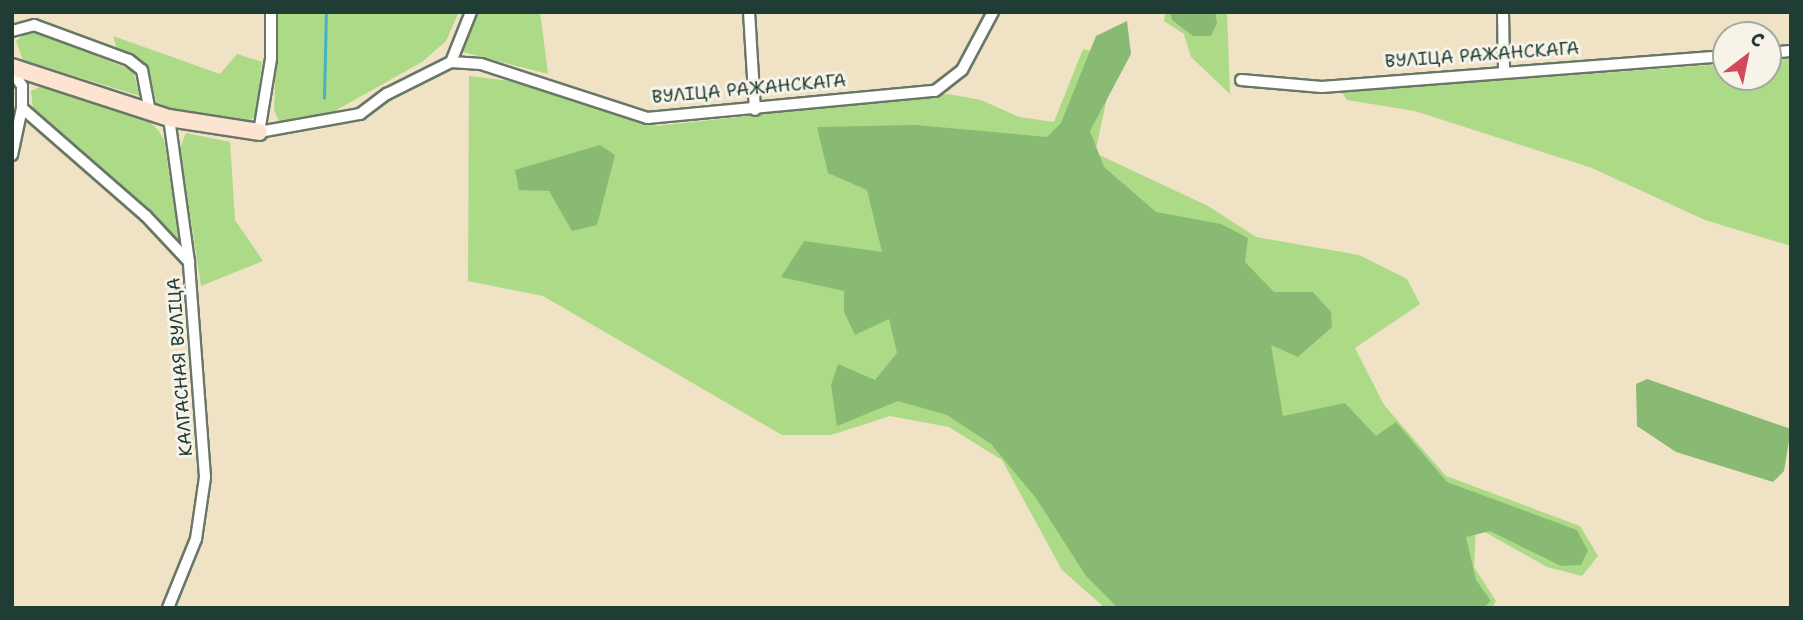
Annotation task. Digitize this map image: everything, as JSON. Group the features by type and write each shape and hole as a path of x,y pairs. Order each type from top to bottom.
{"street":[{"path":"259,132 271,58 271,12"},
{"path":"12,69 169,118 259,132 360,114 407,83 451,62 471,12"},
{"path":"750,12 755,110"},
{"name":"ВУЛІЦА РАЖАНСКАГА","path":"451,62 481,64 647,118 755,110 935,91 962,70 993,12"},
{"path":"1503,12 1504,72"},
{"path":"12,31 34,24 129,60 142,71 149,112"},
{"name":"ВУЛІЦА РАЖАНСКАГА","path":"1241,80 1322,87 1712,57"},
{"path":"12,69 22,86 22,108 12,155"},
{"path":"22,108 146,216 189,262"},
{"name":"КАЛГАСНАЯ ВУЛІЦА","path":"168,608 196,539 205,477 189,262 169,118"}],"green space":[{"path":"278,12 458,14 446,41 422,62 331,113 279,121 274,110"},
{"path":"478,12 540,12 548,74 463,52"},
{"path":"1165,12 1227,12 1230,94 1191,57 1184,34 1164,21"},
{"path":"1170,12 1215,12 1217,23 1211,36 1193,36 1172,20"},
{"path":"1127,21 1131,54 1090,131 1104,167 1156,212 1221,224 1248,238 1245,262 1274,292 1313,292 1331,312 1332,327 1298,357 1271,345 1283,416 1345,403 1376,436 1396,422 1447,482 1577,530 1588,551 1581,565 1561,566 1490,531 1466,537 1476,580 1491,601 1483,608 1118,608 1086,576 1036,498 991,444 947,415 898,401 837,426 831,385 838,364 875,380 897,353 889,319 855,335 844,312 844,291 781,277 804,241 882,252 867,190 828,173 817,127 916,125 1047,137 1061,123 1096,36"},
{"path":"31,29 133,71 140,96 23,60 16,41"},
{"path":"113,36 220,74 237,54 262,62 255,117 242,125 157,105 149,69 117,50"},
{"path":"1083,49 1116,57 1095,153 1208,206 1256,237 1359,255 1407,279 1420,304 1355,348 1384,405 1446,476 1580,526 1598,556 1582,576 1547,567 1476,527 1474,567 1496,601 1492,608 1105,608 1062,570 1002,460 949,427 890,416 831,435 782,435 543,296 468,281 469,76 510,81 656,126 948,94 981,100 1019,117 1054,122"},
{"path":"1782,59 1791,59 1791,246 1705,220 1592,168 1415,111 1347,100 1342,92 1712,65 1712,91 1782,91"},
{"path":"40,87 147,119 158,130 164,140 180,245 155,215 33,109 31,91"},
{"path":"186,133 230,142 235,220 263,261 201,286 180,148"},
{"path":"600,145 615,155 597,225 572,231 549,191 519,190 515,170"},
{"path":"1647,379 1791,429 1784,471 1773,482 1676,452 1637,426 1636,384"}],"waterway":[{"path":"324,98 326,12"}]}
